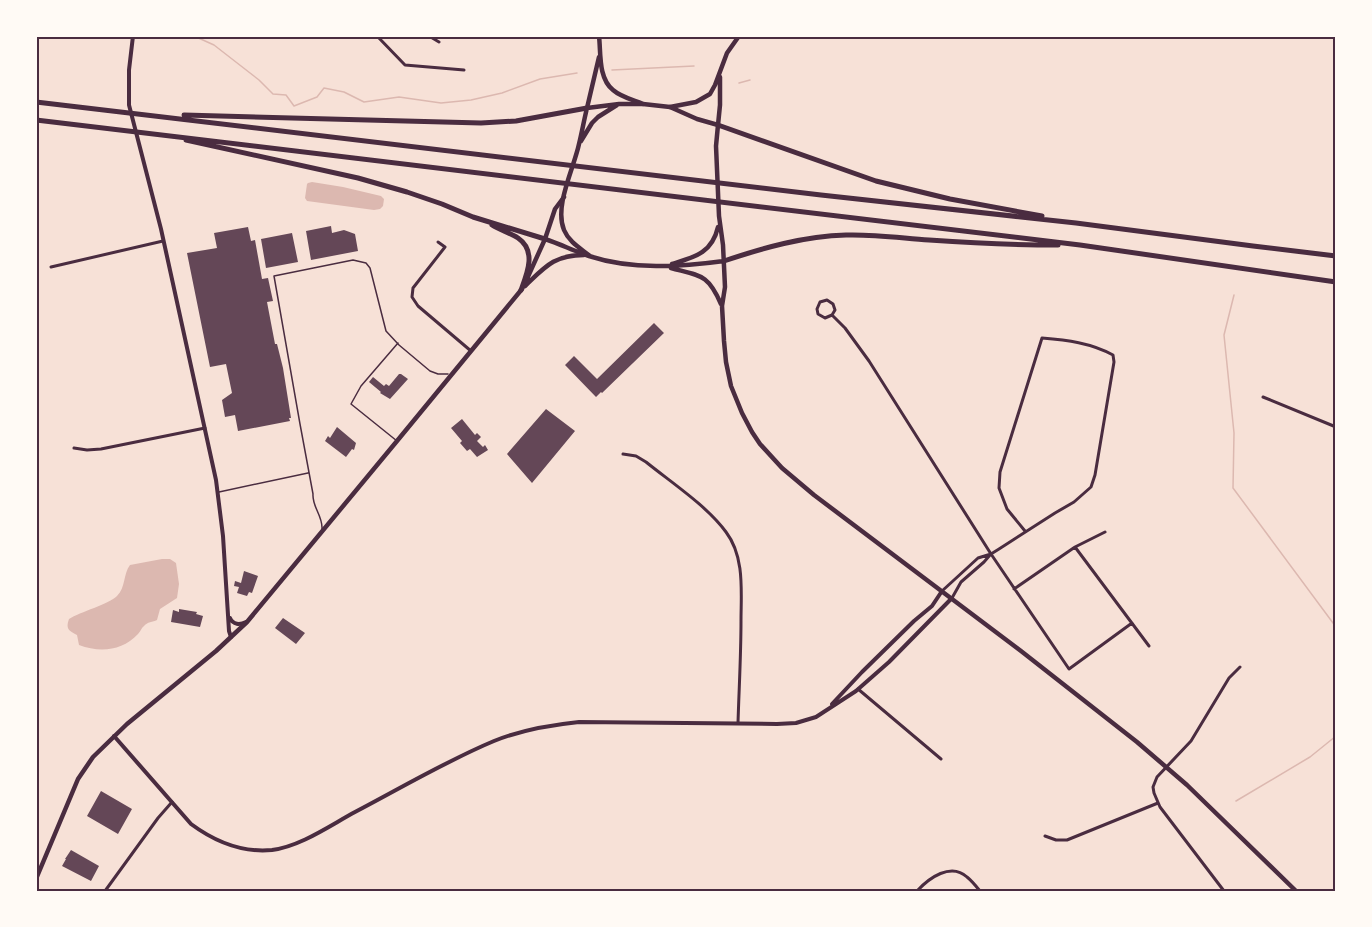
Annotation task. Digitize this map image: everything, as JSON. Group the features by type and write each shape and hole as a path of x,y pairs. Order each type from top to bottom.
{"highway":[{"path":"36,102 1076,223 1336,256"},
{"path":"150,114 482,123 525,119 587,108"},
{"path":"36,120 1080,245 1336,282"},
{"path":"718,125 876,181 950,199 1076,223"},
{"path":"154,133 358,178 545,239"},
{"path":"485,221 518,238 525,246 529,256 529,266 521,290"},
{"path":"724,261 800,240 846,235 1007,245 1080,245"}],"main road":[{"path":"599,36 600,54 608,84 613,90 643,104"},
{"path":"587,108 619,104 670,107 696,102 706,97 715,85 728,52 739,36"},
{"path":"590,256 573,243 564,231 561,214 600,54"},
{"path":"720,72 716,146 719,219 724,261 725,287 722,306 726,362 731,386 742,413 760,444 782,468 814,495 1082,698 1166,768 1202,799 1296,891"},
{"path":"580,143 598,117 619,104"},
{"path":"670,107 718,125"},
{"path":"521,290 545,239 555,209 564,197"},
{"path":"664,266 693,258 706,250 714,239 719,219"},
{"path":"545,239 590,256 631,264 689,266 724,261"},
{"path":"36,879 78,779 93,757 127,724 208,658 247,622 521,290 554,261 568,257 590,256"},
{"path":"664,266 707,279 722,306"}],"street":[{"path":"134,36 128,77 129,105 163,241 219,492 231,637"},
{"path":"377,36 405,65 464,70"},
{"path":"429,36 439,42"},
{"path":"51,267 163,241"},
{"path":"438,242 444,247 413,288 412,297 416,304 471,351"},
{"path":"827,300 832,303 835,310 832,315 825,318 818,314 817,307 820,302 827,300"},
{"path":"832,315 845,328 869,362 991,554 1069,669 1132,623"},
{"path":"114,736 191,824 204,834 217,841 241,848 272,850 300,841 443,765 496,741 552,725 579,722 796,723 816,717 858,689 890,662 952,598 961,582 991,554 1074,502 1091,487 1112,381 1113,355 1068,340 1042,338 1000,472 999,488 1007,509 1025,531"},
{"path":"1263,397 1336,427"},
{"path":"74,448 101,449 205,428"},
{"path":"623,454 636,456 646,462 714,517 728,533 734,546 741,574 738,723"},
{"path":"1014,589 1075,547 1105,532"},
{"path":"1075,547 1149,646"},
{"path":"828,709 862,672 932,606 942,591 978,558 991,554"},
{"path":"227,609 230,620 234,623 247,622"},
{"path":"1224,891 1158,803 1154,793 1154,782 1191,741 1228,678 1240,666"},
{"path":"858,689 941,759"},
{"path":"105,891 172,802"},
{"path":"1045,836 1056,840 1067,840 1158,803"},
{"path":"917,891 935,876 953,871 966,876 980,891"}],"lane":[{"path":"321,533 322,524 314,506 314,494 274,276 346,261 366,262 370,268 386,331 430,371 438,374 452,374"},
{"path":"397,441 351,404 361,386 398,343"},
{"path":"219,492 309,473"}],"shaded area":[{"path":"312,182 381,196 384,199 383,206 374,210 307,201 305,198 307,184"},
{"path":"170,559 176,563 179,584 177,598 160,609 157,620 145,625 132,640 118,647 103,650 79,645 77,635 68,628 69,619 117,596 122,589 130,565"}],"building":[{"path":"331,226 332,233 344,230 355,234 358,251 311,260 306,231"},
{"path":"248,227 251,241 255,240 262,279 268,278 273,301 267,302 275,344 277,344 283,368 291,418 289,418 290,421 238,431 235,415 225,417 222,400 232,393 226,364 210,367 187,253 217,248 214,233"},
{"path":"292,233 298,262 266,268 261,239"},
{"path":"654,323 664,333 596,397 565,365 574,356 597,379"},
{"path":"399,374 408,379 390,399 369,382 373,377 384,386 386,384 389,386"},
{"path":"546,409 575,431 532,483 507,454"},
{"path":"462,419 475,435 477,433 481,437 477,441 483,447 485,445 488,450 477,457 470,449 467,451 451,428"},
{"path":"337,427 356,443 354,450 352,449 346,457 325,441 328,436 330,438"},
{"path":"244,571 258,576 252,593 249,592 247,596 237,593 239,587 234,586 235,581 241,583"},
{"path":"179,609 197,612 196,614 203,616 200,627 171,622 173,610 179,612"},
{"path":"283,618 305,633 296,644 275,628"},
{"path":"101,791 132,809 118,834 87,816"},
{"path":"71,850 99,866 91,881 62,866"}],"waterway":[{"path":"194,36 214,45 259,80 273,94 286,95 294,106 317,97 324,88 344,92 364,102 399,97 441,103 471,100 502,93 540,79 577,73"},
{"path":"612,70 694,66"},
{"path":"739,83 750,80"},
{"path":"1234,295 1224,335 1234,433 1233,488 1336,627"},
{"path":"1236,801 1310,757 1336,736"}]}
